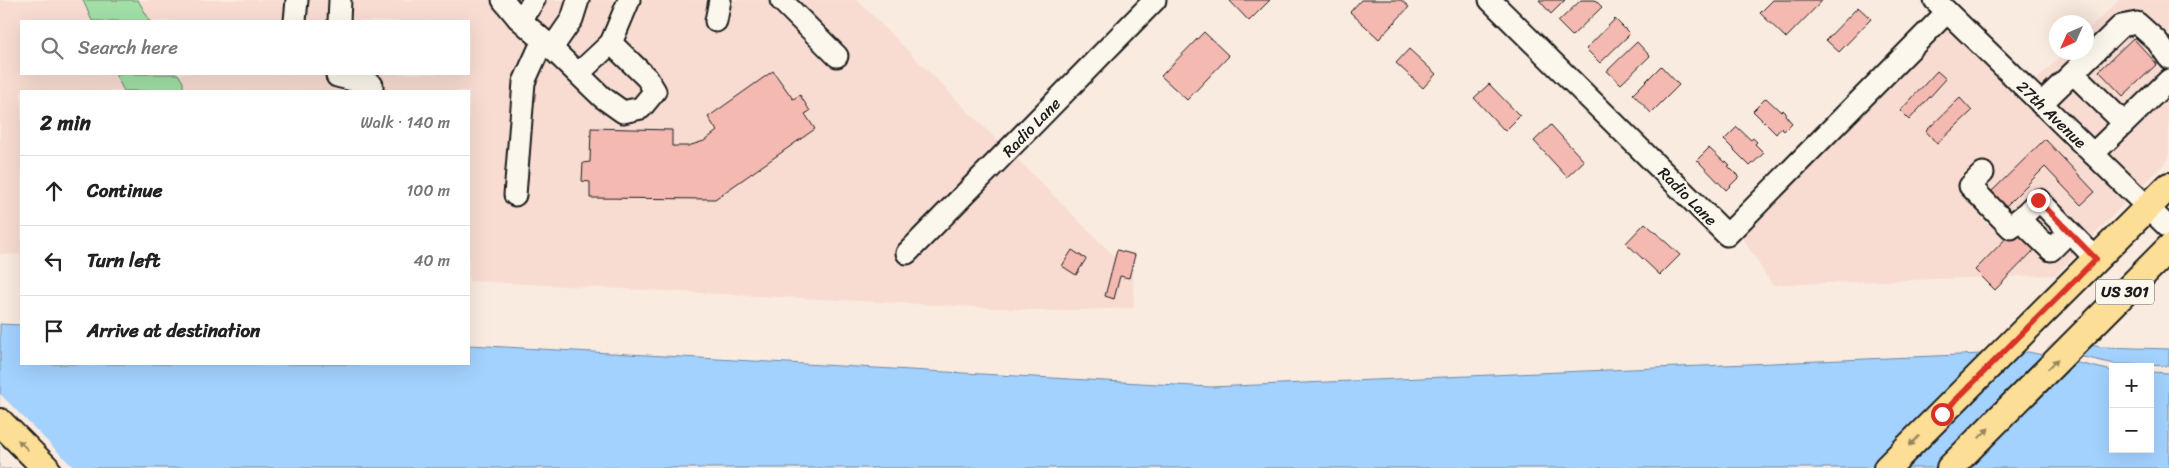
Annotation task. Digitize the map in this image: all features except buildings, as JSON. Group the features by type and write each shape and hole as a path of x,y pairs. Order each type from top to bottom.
{"main road":[{"name":"US 301","path":"1887,468 2169,186"},
{"name":"US 301","path":"1950,468 2169,248"},
{"path":"0,422 46,468"}],"street":[{"path":"296,20 297,0"},
{"path":"339,20 340,0"},
{"path":"503,0 518,18 579,73 602,97 624,112 641,108 655,91 648,78 610,43"},
{"path":"518,18 529,8 534,0"},
{"path":"515,195 524,82 548,44 572,19 578,0"},
{"path":"579,73 610,43 629,0"},
{"path":"716,21 720,0"},
{"path":"781,0 837,56"},
{"name":"Radio Lane","path":"907,253 1155,0"},
{"name":"Radio Lane","path":"1490,0 1727,235 1941,6"},
{"name":"27th Avenue","path":"1941,6 2169,228"},
{"path":"2041,104 2121,26 2137,23 2157,42 2169,58"},
{"path":"2073,73 2124,123"},
{"path":"337,75 372,85 372,90"},
{"path":"2093,154 2169,80"},
{"path":"1983,173 1970,186 2011,228 2038,200 2096,259"}],"shaded area":[{"path":"0,0 83,0 92,20 20,20 20,75 116,75 123,90 20,90 20,255 0,254"},
{"path":"138,0 857,0 1002,145 896,254 907,265 1014,156 1133,275 1134,308 1052,311 470,281 470,90 183,90 183,82 179,75 470,75 470,20 149,20"},
{"path":"2119,0 2169,0 2169,159 2141,188 2033,83 2057,60 2094,60 2094,24"},
{"path":"1948,25 2128,200 2056,275 1772,285 1740,234"}],"green space":[{"path":"83,0 138,0 149,20 92,20"},
{"path":"116,75 179,75 183,82 183,90 123,90"}],"water":[{"path":"0,324 20,325 20,365 470,365 470,345 1211,387 2029,352 2109,370 2109,453 2154,453 2154,372 2169,373 2169,468 0,468"},
{"path":"2085,344 2101,347 2169,349 2169,366 2154,365 2154,363 2110,363 2074,355"}],"pier":[{"path":"0,394 74,468 0,468"}],"route":[{"path":"1942,414 2096,259 2038,200"}]}
